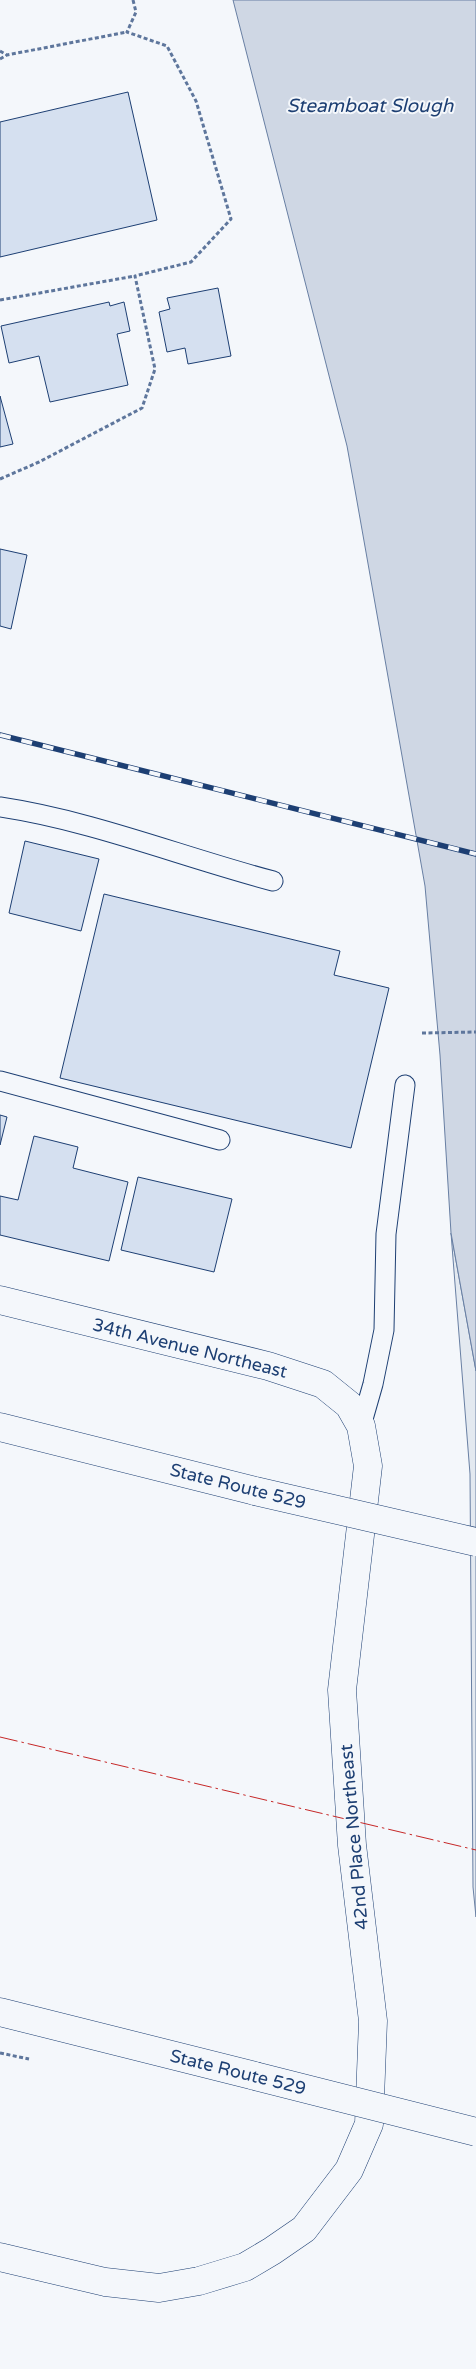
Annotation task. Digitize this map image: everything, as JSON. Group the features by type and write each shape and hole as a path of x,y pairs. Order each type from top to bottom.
{"street":[{"name":"34th Avenue Northeast","path":"0,1300 268,1366 322,1384 349,1404 361,1426"},
{"name":"42nd Place Northeast","path":"0,2257 105,2282 159,2288 199,2281 245,2267 304,2229 349,2170 369,2124 374,2021 352,1845 342,1690 368,1466 361,1426"},
{"name":"State Route 529","path":"0,1427 255,1491 476,1542"},
{"name":"State Route 529","path":"0,2012 476,2132"}],"lane":[{"path":"0,807 84,825 273,881"},
{"path":"0,1081 220,1140"},
{"path":"361,1426 373,1384 384,1330 386,1234 406,1085"}],"path":[{"path":"127,32 136,12 133,0"},
{"path":"0,59 7,55 127,32 167,46 196,102 231,219 191,262 135,276 0,300"},
{"path":"0,51 7,55"},
{"path":"0,479 39,462 142,408 155,369 135,276"},
{"path":"422,1032 476,1032"}],"shaded area":[{"path":"451,1233 476,1371 476,1917 473,1887 470,1474"}],"water":[{"name":"Steamboat Slough","path":"233,0 476,0 476,1371 451,1233 440,1055 425,886 355,490 347,446"}],"building":[{"path":"128,92 157,220 0,257 0,122"},
{"path":"218,288 231,356 188,364 185,348 167,352 159,312 170,309 167,298"},
{"path":"109,302 110,306 124,302 130,331 117,334 128,385 50,402 39,356 9,363 1,326"},
{"path":"0,396 13,444 0,447"},
{"path":"0,549 27,555 11,629 0,626"},
{"path":"25,841 99,859 81,931 9,913"},
{"path":"104,894 340,951 334,975 389,988 351,1148 60,1078"},
{"path":"0,1115 7,1117 0,1145"},
{"path":"34,1136 78,1147 73,1168 128,1182 109,1261 0,1235 0,1196 18,1200"},
{"path":"138,1177 232,1199 214,1272 121,1250"}],"railway":[{"path":"0,735 476,854"}],"power":[{"path":"0,1737 476,1850"}]}
